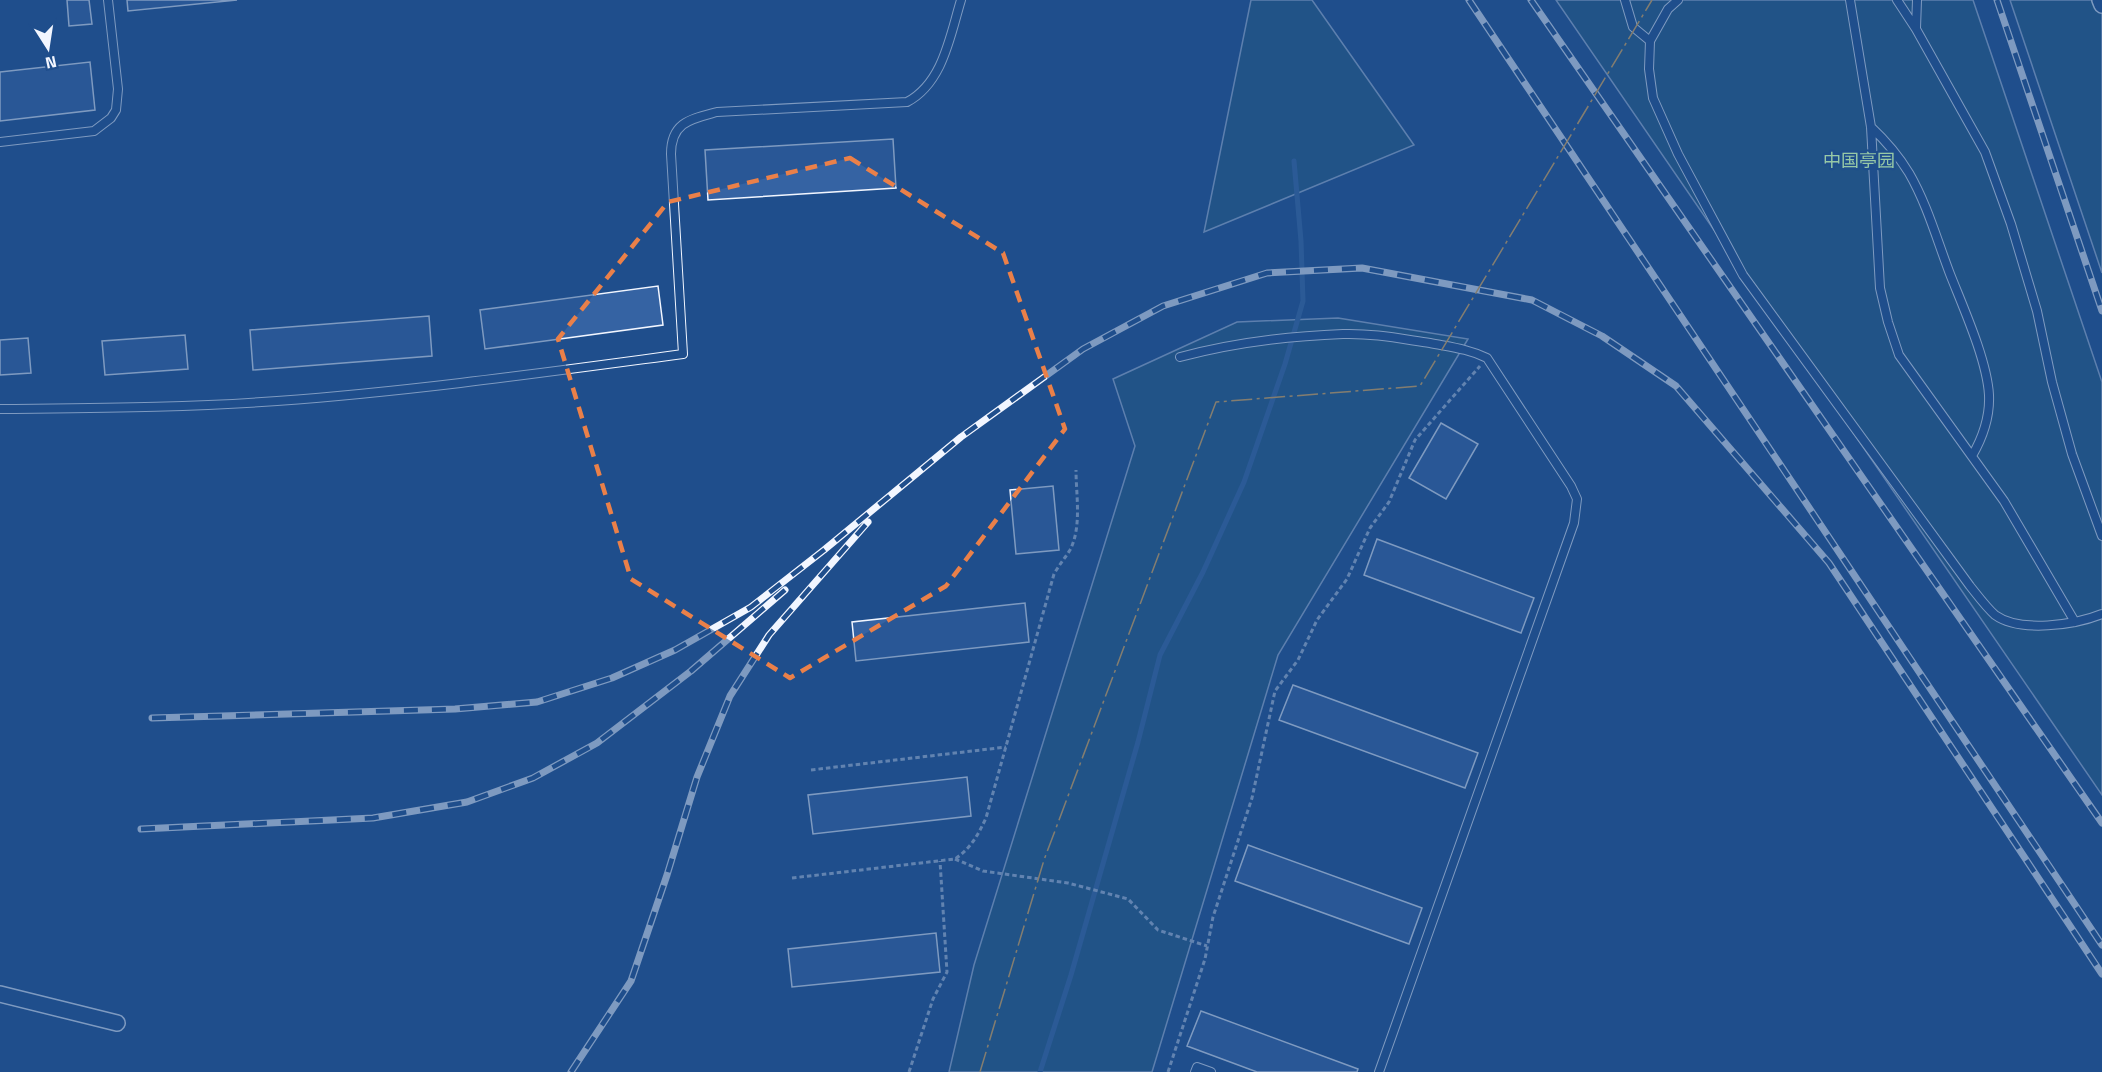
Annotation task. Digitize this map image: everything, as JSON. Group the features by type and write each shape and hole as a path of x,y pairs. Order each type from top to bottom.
{"street":[{"path":"2100,0 2102,5"},
{"path":"0,994 117,1023"}],"lane":[{"path":"0,142 94,131 111,118 116,110 118,89 108,0"},
{"path":"0,409 198,405 319,398 429,387 683,354 671,154 671,141 675,132 682,124 717,112 907,102 925,89 934,78 961,0"},
{"path":"1625,0 1634,27 1650,41"},
{"path":"1678,0 1668,9 1650,41 1649,69 1653,98 1678,154 1743,275 1970,586 1994,614 2006,621 2037,625 2075,622 2102,614"},
{"path":"1850,0 1871,127 1880,288 1899,355 2004,501 2075,622"},
{"path":"1897,0 1916,29 1985,152 2011,224 2037,311 2052,382 2072,454 2102,536"},
{"path":"1916,29 1917,0"},
{"path":"1871,127 1893,147 1910,174 1969,323 1984,371 1989,395 1988,418 1982,438 1972,456"},
{"path":"1180,357 1250,343 1344,334 1399,338 1462,349 1487,358 1537,431 1577,499 1577,512 1379,1072"},
{"path":"1195,1072 1197,1067 1211,1072"}],"path":[{"path":"1168,1072 1187,1018 1213,917 1251,798 1275,691 1298,660 1317,620 1347,579 1370,528 1389,502 1415,440 1487,358"},
{"path":"792,878 955,859 967,851 978,836 987,818 1054,574 1070,550 1075,537 1077,525 1076,470"},
{"path":"811,770 1006,747"},
{"path":"955,859 983,871 1068,883 1128,899 1158,930 1207,946"},
{"path":"909,1072 933,999 947,972 940,861"}],"highlighted area":[{"path":"850,158 1003,253 1065,429 946,586 790,678 631,579 558,339 668,202"}],"green space":[{"path":"1251,0 1312,0 1414,145 1204,232"},
{"name":"中国亭园","path":"1556,0 1973,0 2102,382 2102,795"},
{"path":"2010,0 2102,0 2102,273"},
{"path":"1338,318 1468,339 1278,655 1152,1072 949,1072 974,965 1135,446 1113,379 1237,322"}],"building":[{"path":"67,0 89,0 92,24 69,26"},
{"path":"127,0 237,0 128,11"},
{"path":"90,62 95,110 0,121 0,72"},
{"path":"893,139 896,188 708,200 705,150"},
{"path":"658,286 663,325 485,349 480,310"},
{"path":"429,316 432,356 253,370 250,330"},
{"path":"185,335 188,369 105,375 102,341"},
{"path":"28,338 31,373 0,375 0,340"},
{"path":"1441,423 1478,444 1446,499 1409,478"},
{"path":"1053,486 1059,550 1016,554 1010,490"},
{"path":"1377,539 1534,598 1521,633 1364,575"},
{"path":"1025,603 1029,642 856,661 852,622"},
{"path":"1293,685 1478,753 1465,788 1279,720"},
{"path":"967,777 971,816 813,834 808,795"},
{"path":"1248,845 1422,908 1409,944 1235,881"},
{"path":"936,933 940,972 792,987 788,949"},
{"path":"1201,1011 1358,1069 1357,1072 1257,1072 1187,1046"}],"waterway":[{"path":"1040,1072 1071,975 1138,742 1160,655 1203,572 1244,482 1285,364 1303,301 1301,241 1294,161"}],"railway":[{"path":"1469,0 2102,945"},
{"path":"1531,0 2102,823"},
{"path":"1997,0 2102,311"},
{"path":"152,718 455,709 537,702 612,678 675,650 751,607 961,437 1083,349 1163,306 1267,273 1362,268 1532,300 1602,336 1676,386 1829,563 2102,974"},
{"path":"571,1072 631,981 697,777 730,696 769,635 868,522"},
{"path":"141,829 373,818 467,802 533,778 597,743 691,671 785,590"}],"power":[{"path":"980,1072 1044,860 1216,402 1420,386 1652,0"}]}
